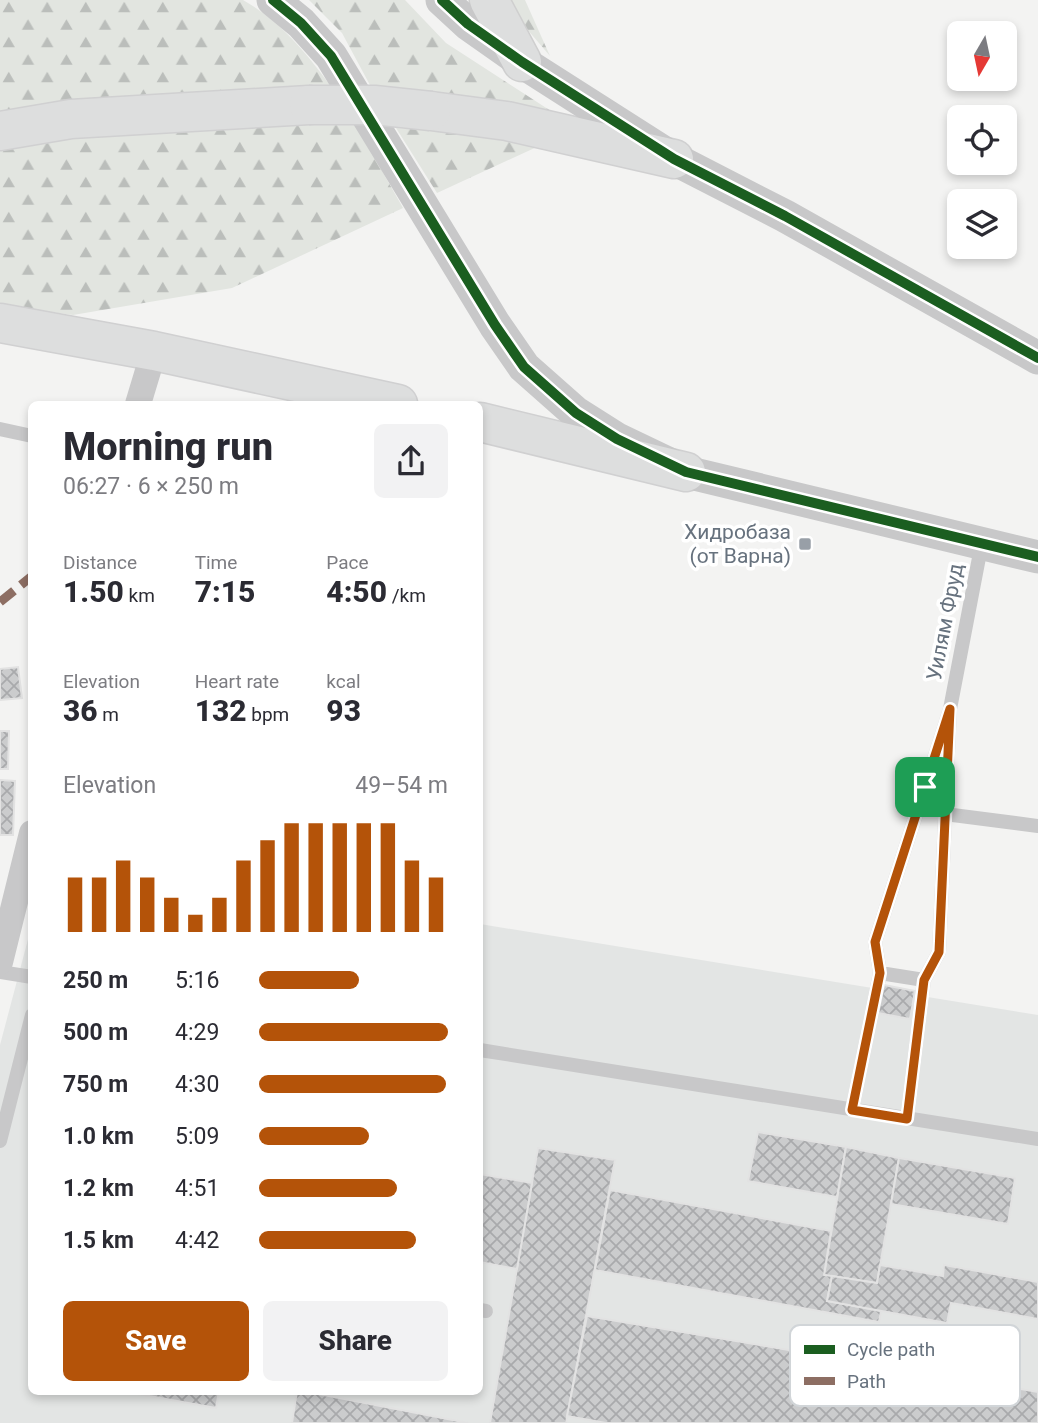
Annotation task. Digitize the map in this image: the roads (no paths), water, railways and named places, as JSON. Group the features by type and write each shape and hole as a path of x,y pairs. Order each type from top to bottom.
{"main road":[{"path":"489,0 522,62"},
{"path":"0,131 71,119 309,105 374,105 507,121 674,159"},
{"path":"0,323 154,351 384,401"},
{"path":"483,423 686,472"}],"street":[{"path":"273,0 301,23 331,56 495,325 524,367 576,413 617,439 686,472 1038,557"},
{"path":"442,0 468,24 522,62 674,159 785,216 1038,358"},
{"path":"139,401 154,351"},
{"path":"0,962 28,847"}],"lane":[{"path":"0,429 28,435"},
{"name":"Уилям Фруд","path":"852,1110 880,973 875,942 950,709 982,542"},
{"name":"Уилям Фруд","path":"907,1119 924,980 939,952 950,709"},
{"path":"945,814 1038,826"},
{"path":"0,898 19,879"},
{"path":"0,972 28,976"},
{"path":"880,973 924,980"},
{"path":"0,1141 28,1031"},
{"path":"483,1050 1038,1139"}],"place":[{"name":"Хидробаза (от Варна)","path":"805,544"}]}
